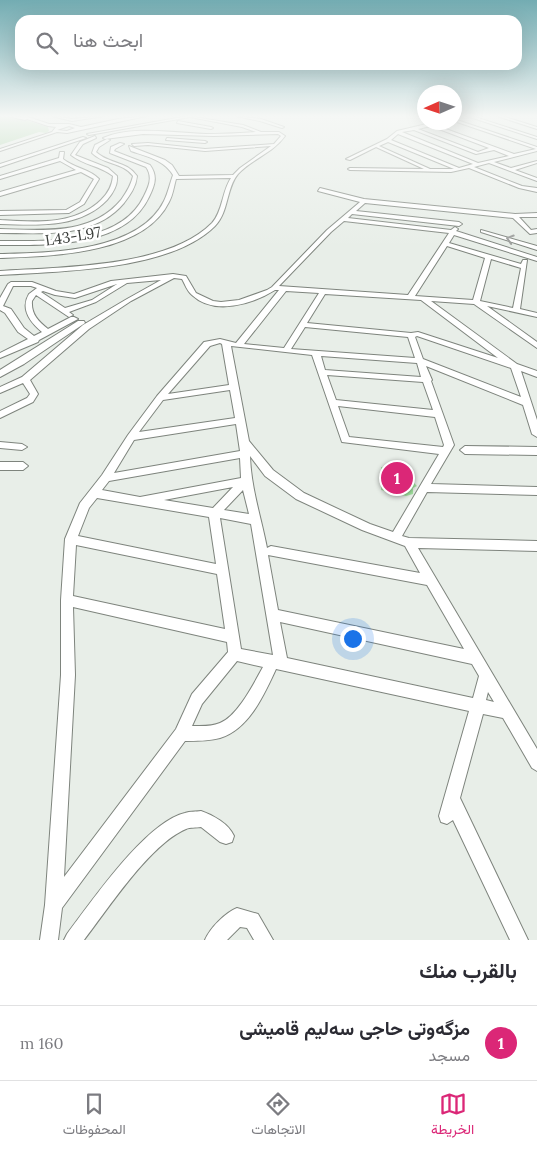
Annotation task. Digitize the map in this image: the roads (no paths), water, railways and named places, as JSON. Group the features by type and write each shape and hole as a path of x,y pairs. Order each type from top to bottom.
{"street":[{"path":"0,168 30,160"},
{"path":"0,178 55,160"},
{"path":"0,213 59,213 78,207 97,179 92,175 65,167 62,160"},
{"path":"0,222 64,221 80,218 94,210 110,192 116,181 115,176 106,169 79,160"},
{"path":"0,232 67,230 103,221 119,208 134,184 134,173 127,167 105,160"},
{"path":"0,243 61,241 90,236 111,230 131,218 141,208 154,178 148,166 132,160"},
{"path":"163,160 172,168 175,176 183,178 233,176"},
{"path":"0,272 143,258 195,238 210,228 220,217 233,176 255,160"},
{"path":"409,160 434,171"},
{"path":"437,160 459,169"},
{"path":"442,162 450,160"},
{"path":"468,160 479,164"},
{"path":"350,169 434,171 459,169 499,160"},
{"path":"490,162 537,180"},
{"path":"510,170 537,162"},
{"path":"528,165 537,168"},
{"path":"470,167 522,187 537,190"},
{"path":"0,194 80,171"},
{"name":"L43-L97","path":"0,256 89,249 119,240 149,223 168,204 175,176"},
{"path":"320,190 364,202 516,216 537,215"},
{"path":"48,333 39,325 28,310 29,298 40,290 75,296 111,283 173,276 184,278 194,294 214,305 234,303 274,288 351,212 364,202"},
{"path":"351,212 459,224"},
{"path":"410,298 452,232 468,212"},
{"path":"475,240 494,214"},
{"path":"516,216 530,232 537,231"},
{"path":"343,220 452,232 537,259"},
{"path":"483,231 537,248"},
{"path":"445,244 524,267"},
{"path":"516,311 526,255"},
{"path":"476,302 488,257"},
{"path":"0,374 80,323 173,276"},
{"path":"64,311 94,301 127,281"},
{"path":"35,340 22,330 8,311 0,307 11,284 32,284 80,323"},
{"path":"274,288 476,302 537,315"},
{"path":"182,734 216,731 228,727 244,711 276,663 273,615 256,520 246,481 244,442 235,387 232,344 284,289"},
{"path":"286,351 323,292"},
{"path":"423,299 514,367 537,434"},
{"path":"476,302 537,346"},
{"path":"0,356 48,333 80,323"},
{"path":"0,390 26,379 80,323"},
{"path":"302,325 411,335 418,334 537,374"},
{"path":"395,538 449,445 411,335"},
{"path":"527,339 537,341"},
{"path":"49,940 54,905 68,675 67,600 71,539 84,506 93,492 106,478 131,437 160,398 206,344 215,341 316,354 420,361 527,403"},
{"path":"316,354 345,440 446,451"},
{"path":"322,372 428,380"},
{"path":"0,415 30,400 34,394 26,379"},
{"path":"160,398 235,387"},
{"path":"333,403 439,414"},
{"path":"131,437 240,420"},
{"path":"244,442 269,472 285,486 317,505 366,527 409,543 537,546"},
{"path":"0,445 22,447"},
{"path":"465,450 537,451"},
{"path":"106,478 244,454"},
{"path":"0,466 23,466"},
{"path":"139,501 246,481"},
{"path":"214,514 246,481"},
{"path":"424,488 537,491"},
{"path":"93,492 256,520"},
{"path":"214,514 235,654"},
{"path":"71,539 222,570"},
{"path":"409,543 537,763"},
{"path":"271,551 430,580"},
{"path":"67,600 233,637"},
{"path":"273,615 475,658"},
{"path":"54,905 182,734 197,699 235,654"},
{"path":"235,654 506,712"},
{"path":"447,816 486,676"},
{"path":"452,799 519,940"},
{"path":"74,940 125,874 155,840 176,824 199,818 210,823 226,836"},
{"path":"214,940 236,917 252,920 264,940"}],"place":[{"name":"مزگەوتی حاجی سەلیم قامیشی","path":"397,478"}]}
